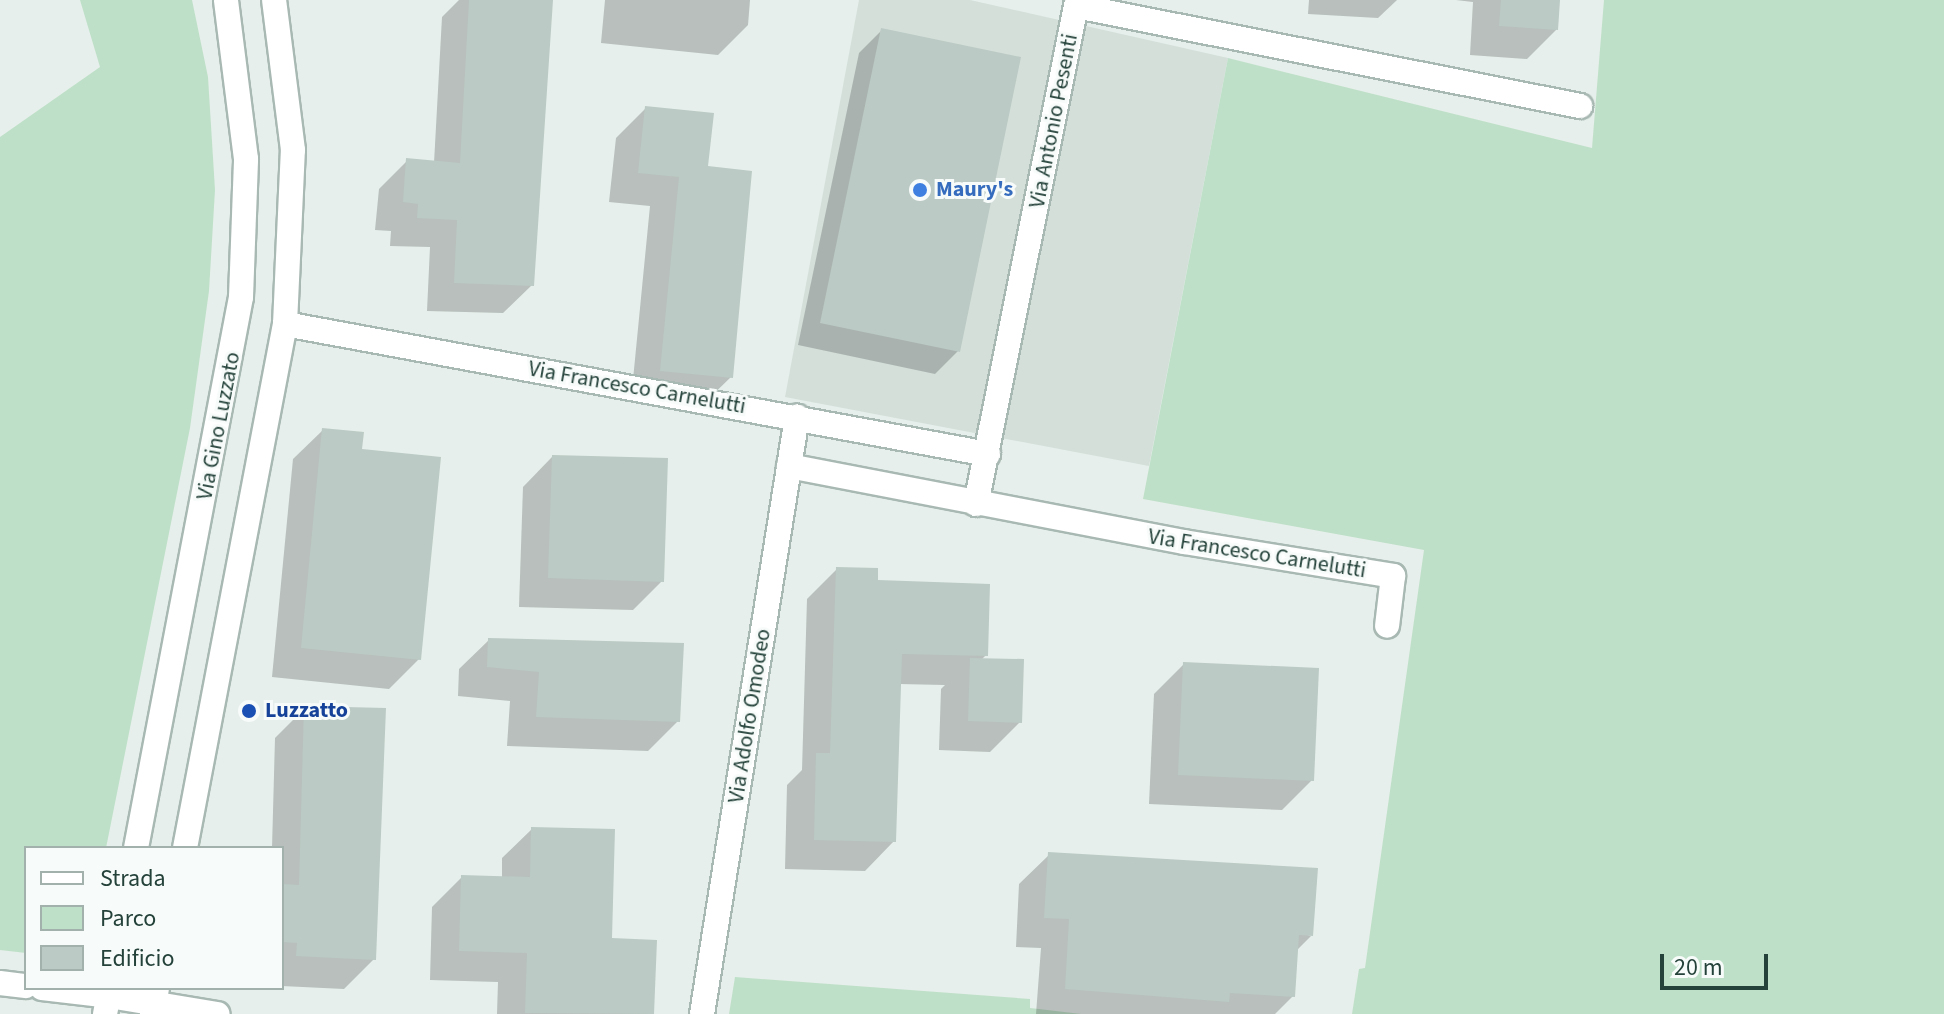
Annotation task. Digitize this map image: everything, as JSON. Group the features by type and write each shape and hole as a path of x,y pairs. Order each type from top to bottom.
{"street":[{"name":"Via Gino Luzzato","path":"136,846 241,297 246,159 226,0"},
{"name":"Via Gino Luzzato","path":"185,846 285,324 293,150 274,0"},
{"name":"Via Antonio Pesenti","path":"976,504 1076,6 1580,106"},
{"name":"Via Francesco Carnelutti","path":"285,324 988,454"},
{"name":"Via Adolfo Omodeo","path":"702,1014 797,417"},
{"name":"Via Francesco Carnelutti","path":"789,466 976,504 1393,576 1387,626"},
{"path":"0,983 24,986"},
{"path":"54,990 108,999 155,1002 218,1014"}],"shaded area":[{"path":"859,0 970,0 1228,58 1149,466 785,397"}],"green space":[{"path":"80,0 192,0 208,77 215,190 209,291 190,428 106,846 24,846 24,953 0,950 0,137 100,67"},
{"path":"1604,0 1944,0 1944,1014 1352,1014 1359,969 1365,968 1424,550 1143,499 1228,58 1592,148"},
{"path":"735,977 1030,999 1030,1008 1081,1014 729,1014"}],"building":[{"path":"469,0 553,0 534,286 454,283 457,220 417,218 418,204 403,202 406,158 460,163"},
{"path":"1501,0 1560,0 1558,30 1499,26"},
{"name":"Maury's","path":"881,28 1021,57 960,352 820,323"},
{"path":"645,106 714,113 708,166 752,171 733,378 660,371 679,177 638,173"},
{"path":"322,428 364,432 362,449 441,457 421,660 301,648"},
{"path":"552,455 668,458 664,582 548,578"},
{"path":"836,567 878,568 878,580 990,584 988,656 902,654 896,842 814,840 816,753 830,753"},
{"path":"488,638 684,643 680,722 536,717 539,672 487,667"},
{"path":"970,658 1024,659 1022,723 968,721"},
{"path":"1183,662 1319,668 1314,781 1178,775"},
{"path":"304,706 386,708 376,960 296,956 297,943 284,942 284,884 299,885"},
{"path":"531,827 615,829 612,938 657,940 654,1014 525,1013 527,953 459,951 461,875 530,877"},
{"path":"1048,852 1318,868 1313,936 1299,935 1295,997 1230,993 1229,1002 1065,989 1069,919 1044,918"}],"place":[{"name":"Maury's","path":"920,190"},
{"name":"Luzzatto","path":"249,711"}]}
